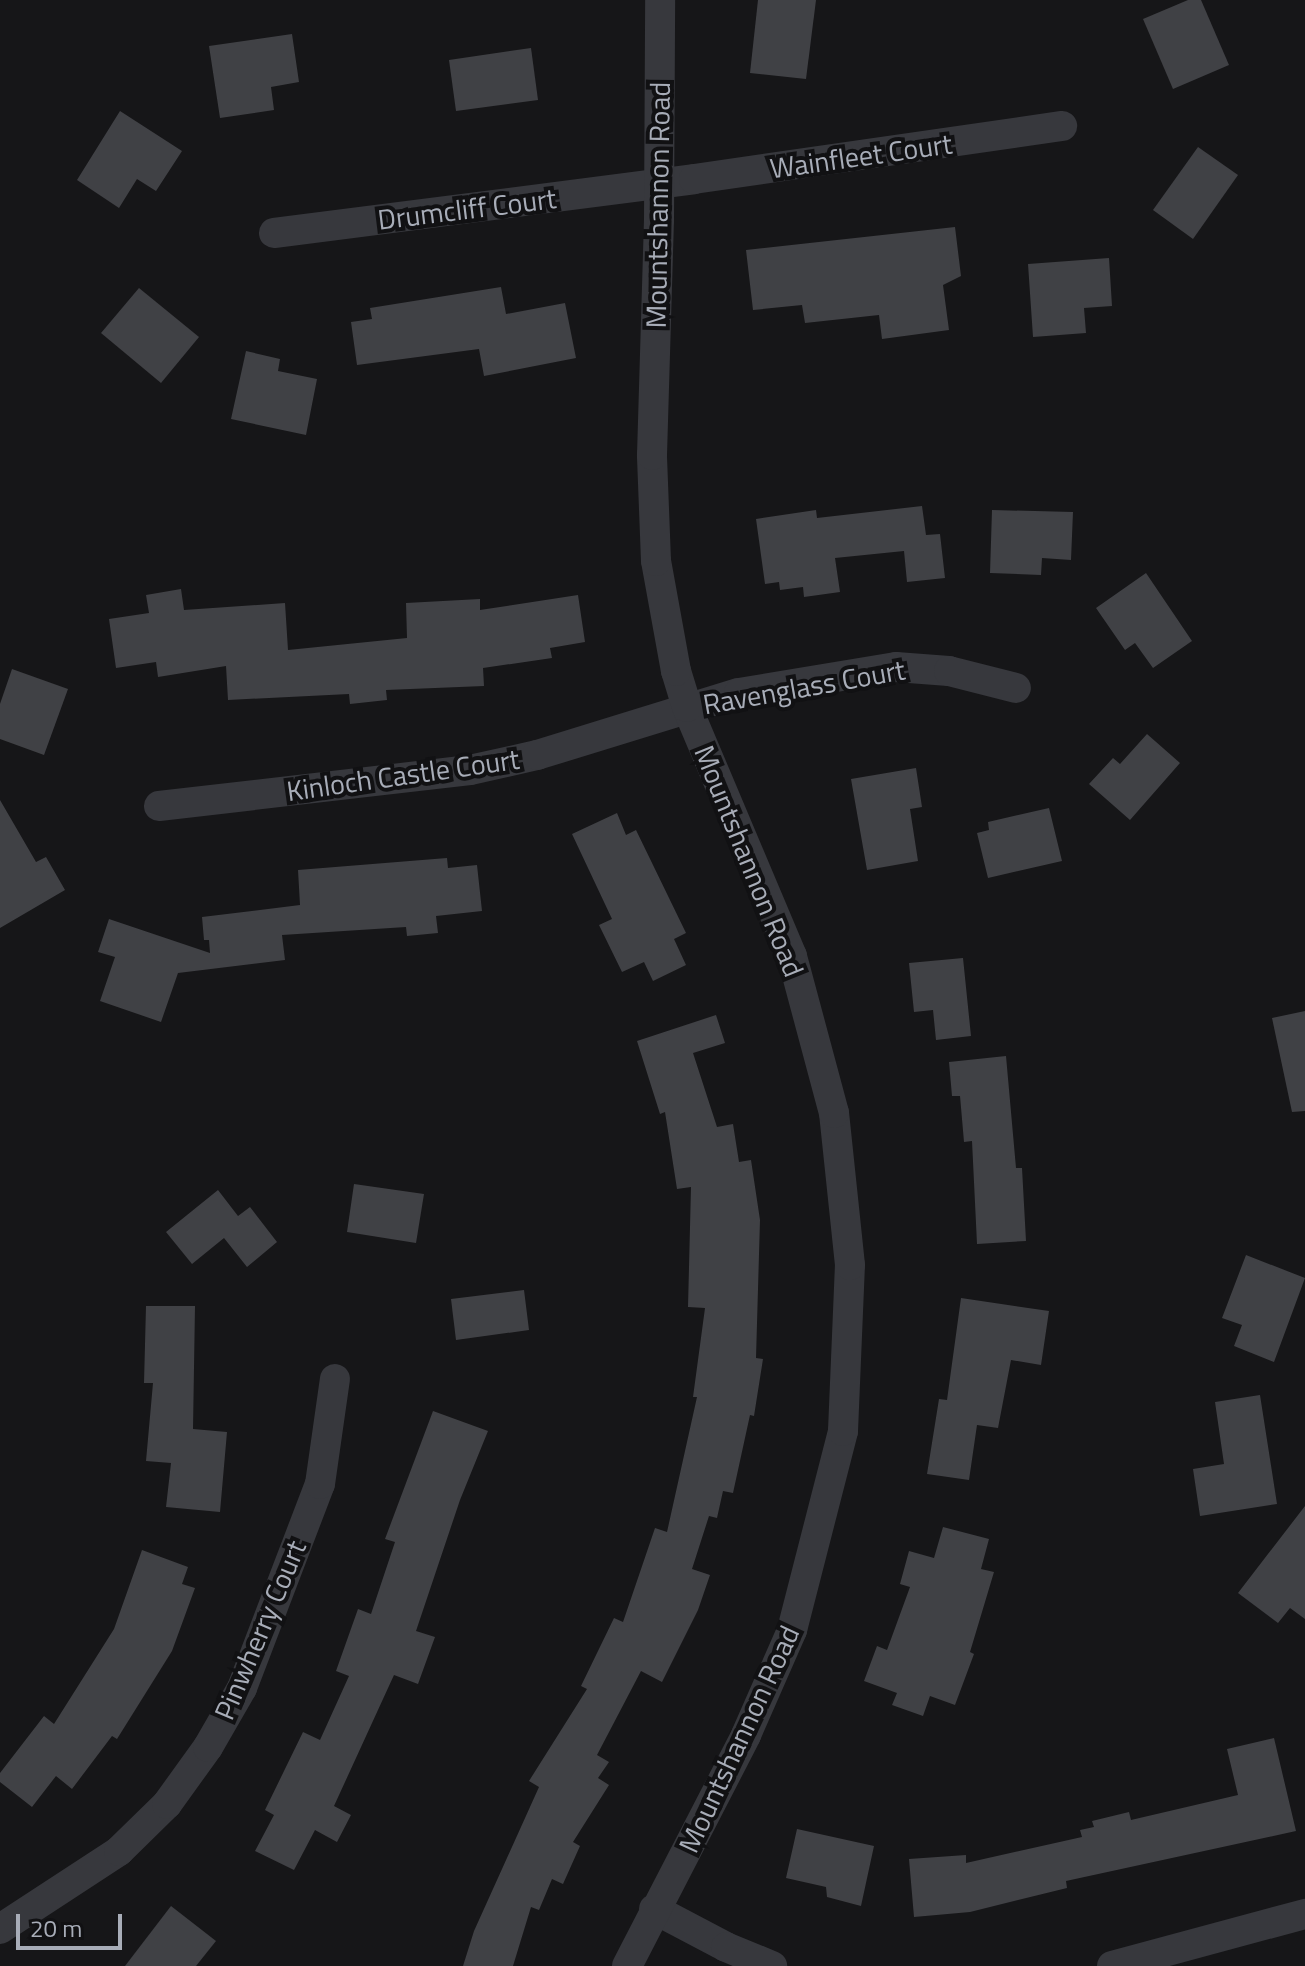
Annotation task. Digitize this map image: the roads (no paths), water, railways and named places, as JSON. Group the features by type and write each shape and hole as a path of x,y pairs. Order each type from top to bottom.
{"street":[{"name":"Mountshannon Road","path":"627,1966 746,1735 792,1630 843,1431 850,1265 834,1113 792,956 687,707 676,671 656,561 652,455 660,184 660,0"},
{"name":"Wainfleet Court","path":"660,184 1062,126"},
{"name":"Drumcliff Court","path":"274,233 660,184"},
{"name":"Ravenglass Court","path":"687,707 739,693 896,667 949,671 1016,688"},
{"name":"Kinloch Castle Court","path":"159,806 470,770 537,755 687,707"},
{"name":"Pinwherry Court","path":"0,1929 119,1851 167,1804 208,1747 242,1688 320,1484 335,1379"},
{"path":"654,1909 726,1947 772,1966"},
{"path":"1112,1966 1305,1914"}]}
